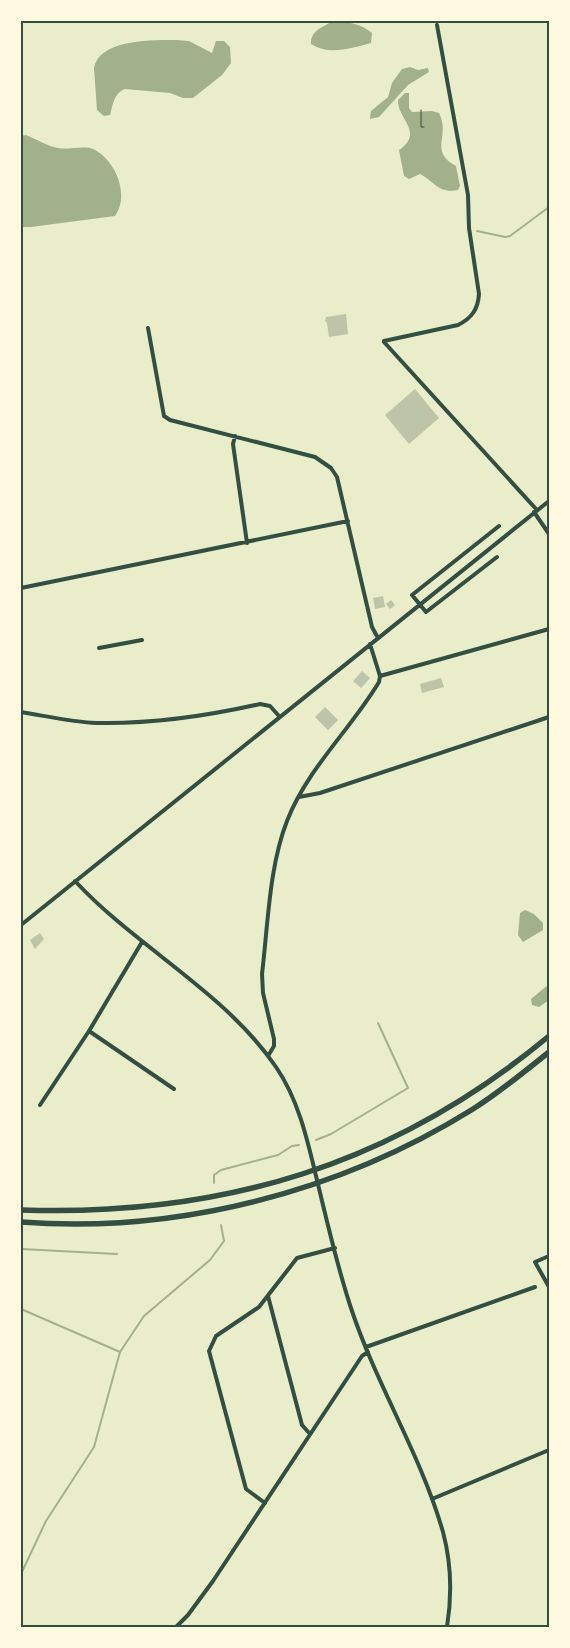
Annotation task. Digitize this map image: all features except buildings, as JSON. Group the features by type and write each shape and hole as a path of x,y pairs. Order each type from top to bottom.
{"main road":[{"path":"21,1210 73,1212 150,1207 227,1195 293,1178 337,1162 419,1124 467,1097 516,1063 549,1036"},
{"path":"21,1222 107,1223 172,1217 225,1208 298,1189 341,1174 429,1134 474,1108 549,1052"}],"street":[{"path":"437,25 468,195 468,228 479,294 478,303 469,319 458,325 384,341 536,511 549,534"},
{"path":"148,328 164,416 170,420 323,460 336,477 372,627 378,638"},
{"path":"235,436 234,444 247,543"},
{"path":"21,924 549,501"},
{"path":"21,588 348,521"},
{"path":"497,557 426,612 412,595 499,526"},
{"path":"380,676 549,629"},
{"path":"98,648 142,640"},
{"path":"268,1056 274,1046 274,1039 263,993 262,974 277,850 287,820 299,797 336,739 375,688 380,676 370,644"},
{"path":"21,712 96,723 126,722 175,718 260,704 270,706 279,716"},
{"path":"299,797 320,793 549,717"},
{"path":"75,881 142,942 239,1024 268,1056 296,1106 351,1309 432,1499 443,1534 449,1568 450,1605 448,1627"},
{"path":"40,1104 89,1031 142,942"},
{"path":"89,1031 174,1089"},
{"path":"265,1503 246,1489 209,1351 216,1336 259,1306 297,1258 334,1248"},
{"path":"549,1256 535,1262 549,1287"},
{"path":"366,1347 535,1287"},
{"path":"268,1296 302,1425 310,1434"},
{"path":"176,1627 188,1615 362,1356 368,1352"},
{"path":"432,1499 549,1450"}],"path":[{"path":"421,110 421,127 424,127"}],"shaded area":[{"path":"333,21 364,27 372,33 371,43 341,50 326,50 311,44 315,33 321,27"},
{"path":"189,41 212,53 216,41 224,41 230,47 231,63 222,75 193,98 183,98 170,93 125,89 116,96 110,115 104,116 97,110 94,68 98,58 116,46 128,43"},
{"path":"410,67 418,70 428,68 429,72 408,85 379,117 370,119 371,111 388,97 392,83 402,69"},
{"path":"405,93 409,93 409,108 412,112 432,111 439,113 443,129 441,149 443,155 456,166 460,186 458,190 442,189 420,174 409,179 404,176 399,150 410,137 410,131 401,113 398,100"},
{"path":"26,135 54,147 89,148 101,154 114,169 121,188 119,208 115,216 21,227 21,136"},
{"path":"525,910 534,914 543,923 543,930 523,942 518,935 520,913"},
{"path":"548,985 549,1000 539,1007 532,1005 531,999"}],"waterway":[{"path":"477,231 505,237 510,236 549,207"},
{"path":"316,1140 331,1134 408,1088 378,1023"},
{"path":"214,1183 214,1175 221,1170 278,1155 292,1146 299,1145"},
{"path":"120,1352 144,1316 210,1260 224,1241 221,1225"},
{"path":"21,1249 117,1254"},
{"path":"21,1309 120,1352 94,1447 46,1521 21,1574"}]}
